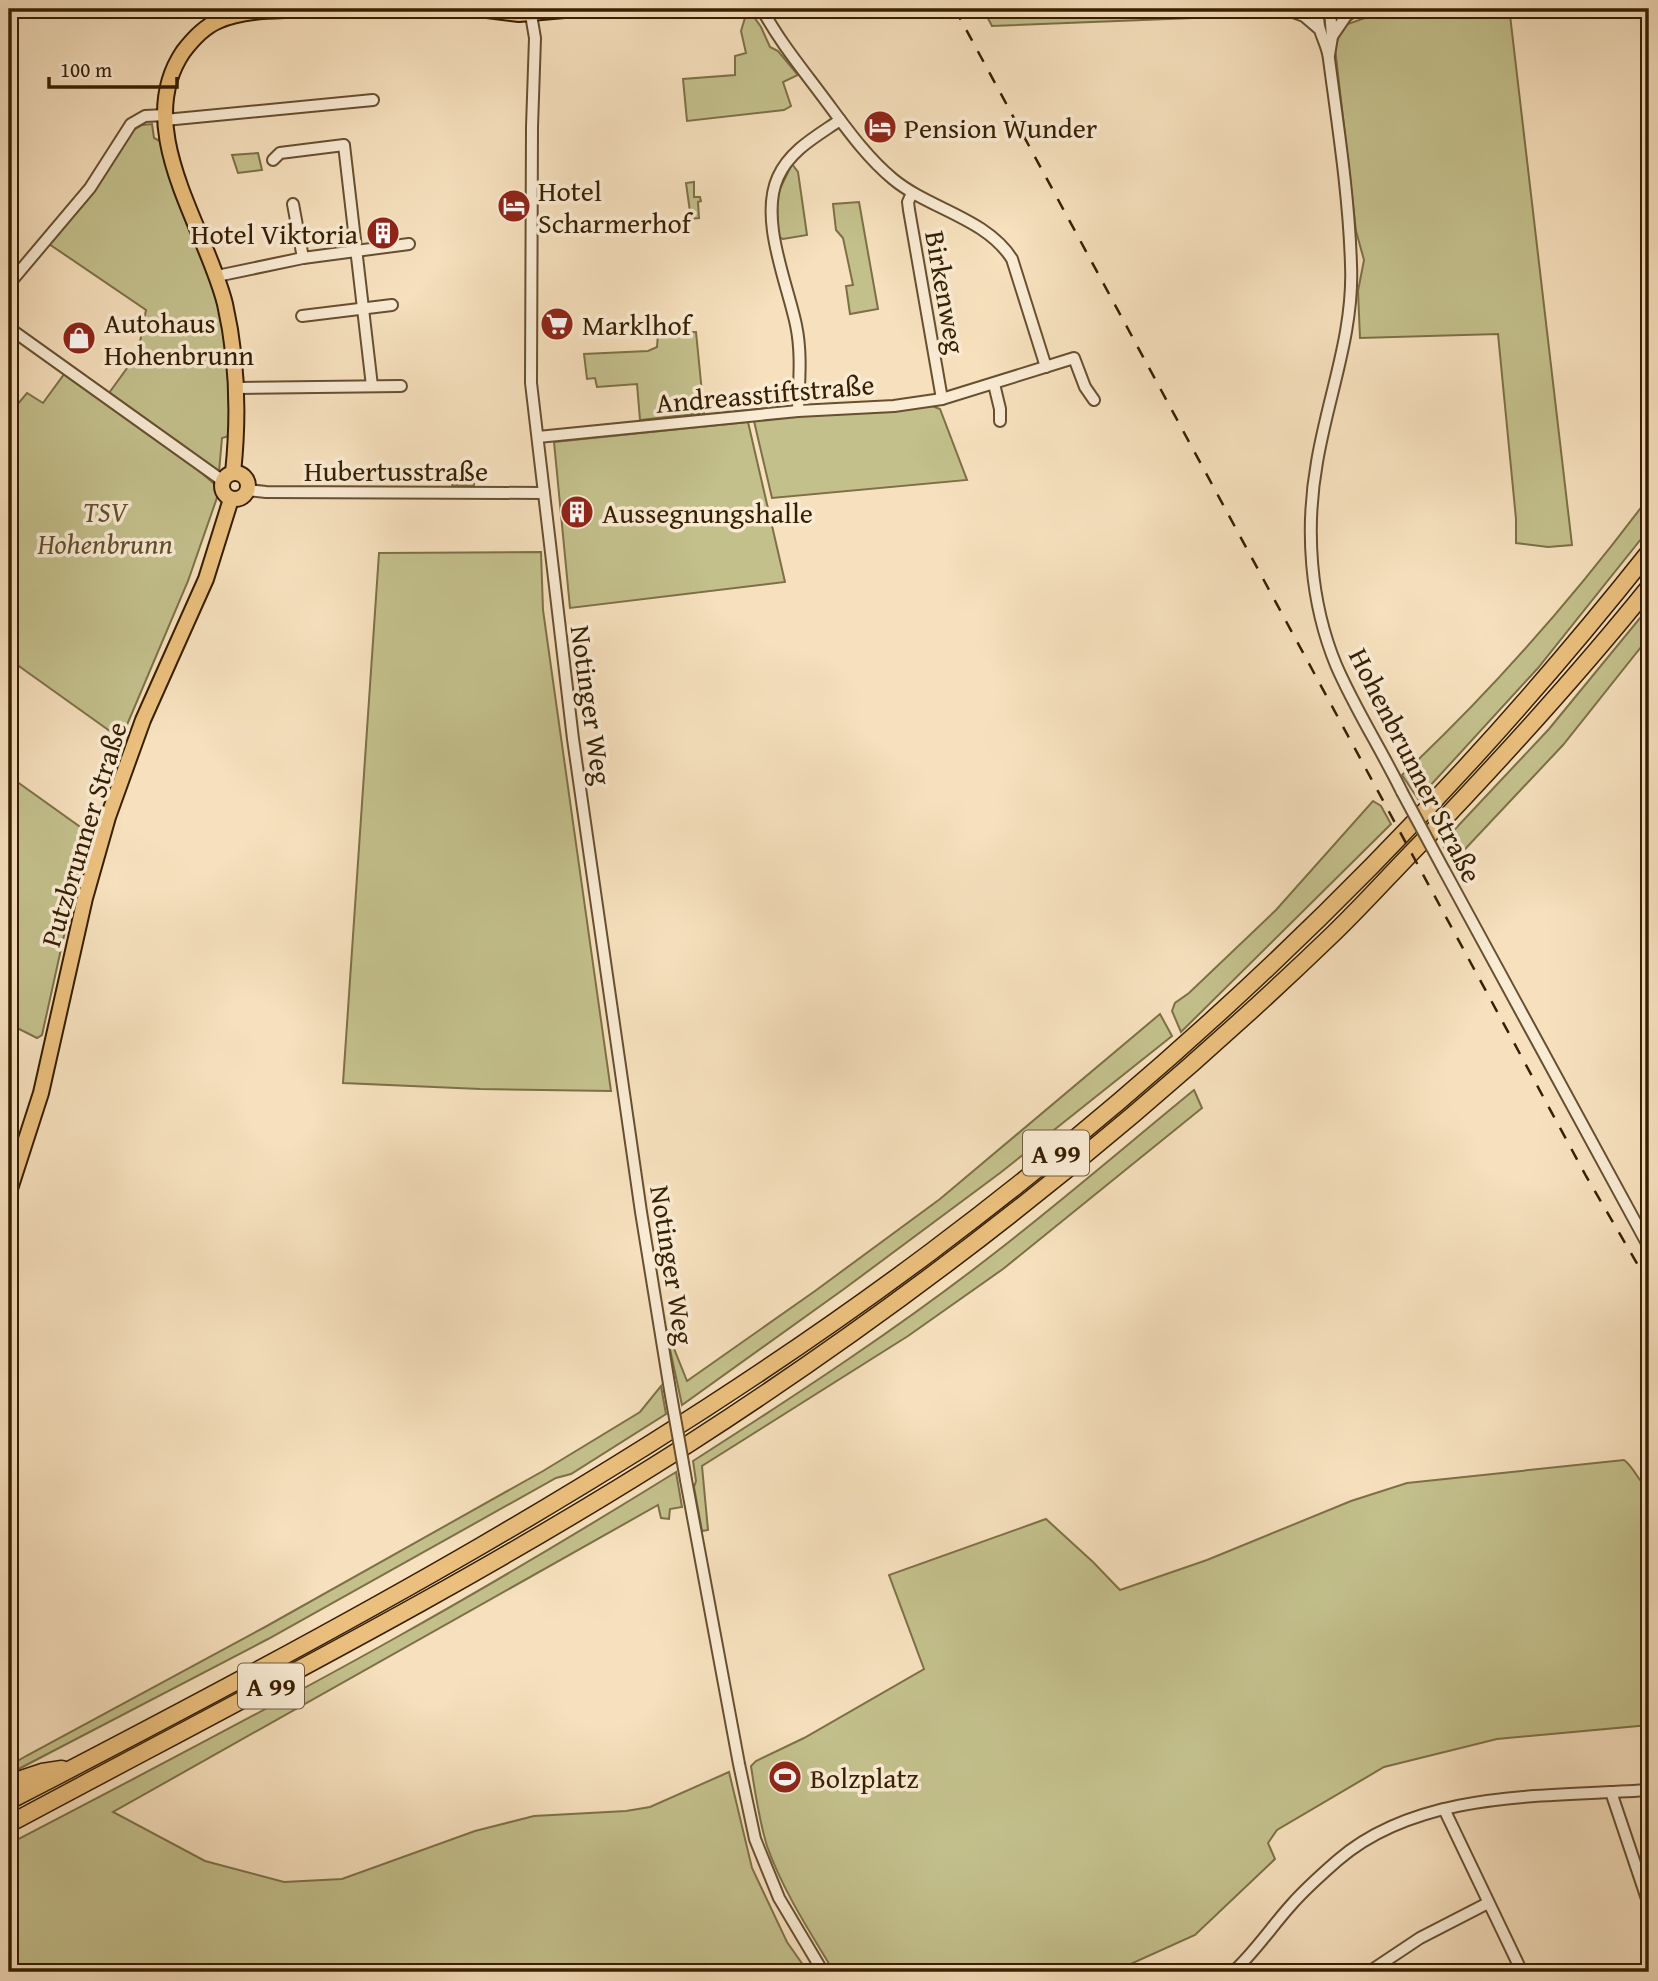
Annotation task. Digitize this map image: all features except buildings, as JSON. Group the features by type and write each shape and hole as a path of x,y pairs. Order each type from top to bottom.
{"highway":[{"name":"A 99","path":"9,1801 351,1618 519,1522 741,1384 932,1251 1126,1094 1322,916 1408,830 1496,734 1590,627 1649,552"},
{"name":"A 99","path":"9,1824 412,1609 530,1541 754,1401 942,1269 1033,1199 1178,1075 1336,931 1505,755 1561,693 1649,587"},
{"path":"9,1783 42,1772 75,1767"}],"main road":[{"path":"228,477 245,477 248,490 243,497 230,499 224,493 238,414 230,330 218,276 176,174 166,137 169,80 178,60 196,36 216,22 250,12 366,9"},
{"path":"479,9 576,9"},
{"name":"Putzbrunner Straße","path":"9,1192 41,1093 85,898 108,817 143,720 206,579 230,499"}],"street":[{"path":"204,9 216,22"},
{"path":"762,9 783,45 840,120 892,179 912,193 966,220 1005,247 1012,259 1046,367"},
{"path":"1285,9 1304,16 1318,28"},
{"name":"Hohenbrunner Straße","path":"1318,9 1318,28 1329,55 1345,189 1352,293 1342,356 1323,429 1311,502 1310,539 1317,599 1336,664 1402,792 1649,1247"},
{"name":"Hohenbrunner Straße","path":"1329,55 1332,37 1330,9"},
{"path":"1332,37 1340,22 1356,9"},
{"name":"Notinger Weg","path":"531,11 535,38 531,383 587,839 643,1225 686,1480 755,1839 779,1898 823,1972"},
{"path":"9,284 89,188 131,124 145,116 165,118 373,100"},
{"path":"798,411 800,374 797,337 773,229 773,193 778,176 791,157 806,142 840,120"},
{"path":"274,160 280,153 344,145 372,386"},
{"name":"Birkenweg","path":"912,193 908,202 909,210 942,399"},
{"path":"293,204 303,258"},
{"path":"218,276 303,258 409,244"},
{"path":"302,316 392,305"},
{"path":"9,328 228,477"},
{"name":"Andreasstiftstraße","path":"538,437 942,399 1074,358 1085,387 1094,400"},
{"path":"994,384 1000,421"},
{"path":"237,388 401,386"},
{"name":"Hubertusstraße","path":"248,490 544,493"},
{"path":"1233,1972 1293,1903 1354,1847 1383,1829 1402,1821 1468,1804 1649,1790"},
{"path":"1611,1793 1649,1905"},
{"path":"1444,1809 1522,1972"},
{"path":"1369,1972 1420,1937 1488,1903"}],"green space":[{"path":"747,11 761,27 770,47 778,51 798,75 783,82 791,106 784,110 687,121 683,79 735,75 735,56 746,53 741,31"},
{"path":"984,11 1200,11 1203,15 1194,18 992,26"},
{"path":"1382,12 1510,15 1572,545 1548,547 1516,543 1498,334 1360,338 1358,291 1364,260 1356,231 1335,48 1342,26"},
{"path":"152,124 154,138 160,141 204,260 220,316 228,376 229,436 222,438 219,472 109,393 138,353 146,310 49,244 125,135 142,125"},
{"path":"258,153 262,170 238,173 232,155"},
{"path":"792,164 798,172 807,235 783,239 778,237 777,195"},
{"path":"694,182 694,197 700,197 701,201 698,202 699,218 691,219 686,183"},
{"path":"859,202 878,309 850,314 846,286 853,285 843,238 836,230 833,204"},
{"path":"696,332 704,413 640,420 637,384 597,387 595,378 587,379 584,354 648,351 657,347 658,333"},
{"name":"TSV Hohenbrunn","path":"65,373 195,467 220,489 188,581 121,739 9,659 9,409 12,411 27,393 43,403"},
{"path":"932,406 940,409 967,480 772,498 754,421 828,412"},
{"path":"748,422 785,582 570,608 554,442"},
{"path":"452,476 474,476 474,486 452,485"},
{"path":"1649,497 1649,529 1538,668 1418,799 1402,775 1501,676 1592,570"},
{"path":"541,552 543,610 611,1091 343,1083 379,553"},
{"path":"1649,607 1649,637 1563,745 1452,863 1442,843 1549,729"},
{"path":"9,776 90,834 73,895 42,1035 37,1038 9,1024"},
{"path":"1373,801 1381,806 1391,824 1181,1032 1172,1011 1175,1003 1189,993 1276,910"},
{"path":"1160,1014 1172,1036 1000,1173 682,1405 665,1326 687,1381 940,1199"},
{"path":"1194,1090 1202,1108 1003,1269 908,1336 702,1466 708,1530 702,1531 694,1487 696,1481 693,1461 847,1360 959,1280"},
{"path":"661,1386 666,1414 571,1474 556,1478 268,1639 9,1774 9,1766 26,1756 265,1627 543,1471 640,1412"},
{"path":"1624,1460 1649,1489 1649,1725 1497,1739 1384,1767 1277,1830 1268,1843 1275,1859 1195,1935 1113,1972 834,1972 773,1863 759,1816 751,1766 924,1669 889,1575 1046,1519 1120,1590 1207,1560 1351,1501 1407,1483"},
{"path":"676,1472 682,1507 670,1509 669,1519 661,1518 658,1505 113,1812 205,1861 284,1882 342,1879 475,1831 534,1816 626,1811 650,1807 729,1772 752,1868 787,1942 808,1972 9,1972 9,1844 397,1637"}],"railway":[{"path":"955,9 1586,1176 1649,1284"}],"place":[{"name":"Pension Wunder","path":"880,127"},
{"name":"Hotel Scharmerhof","path":"514,206"},
{"name":"Hotel Viktoria","path":"383,233"},
{"name":"Marklhof","path":"557,324"},
{"name":"Autohaus Hohenbrunn","path":"79,338"},
{"name":"Aussegnungshalle","path":"577,512"},
{"name":"Bolzplatz","path":"785,1777"}]}
